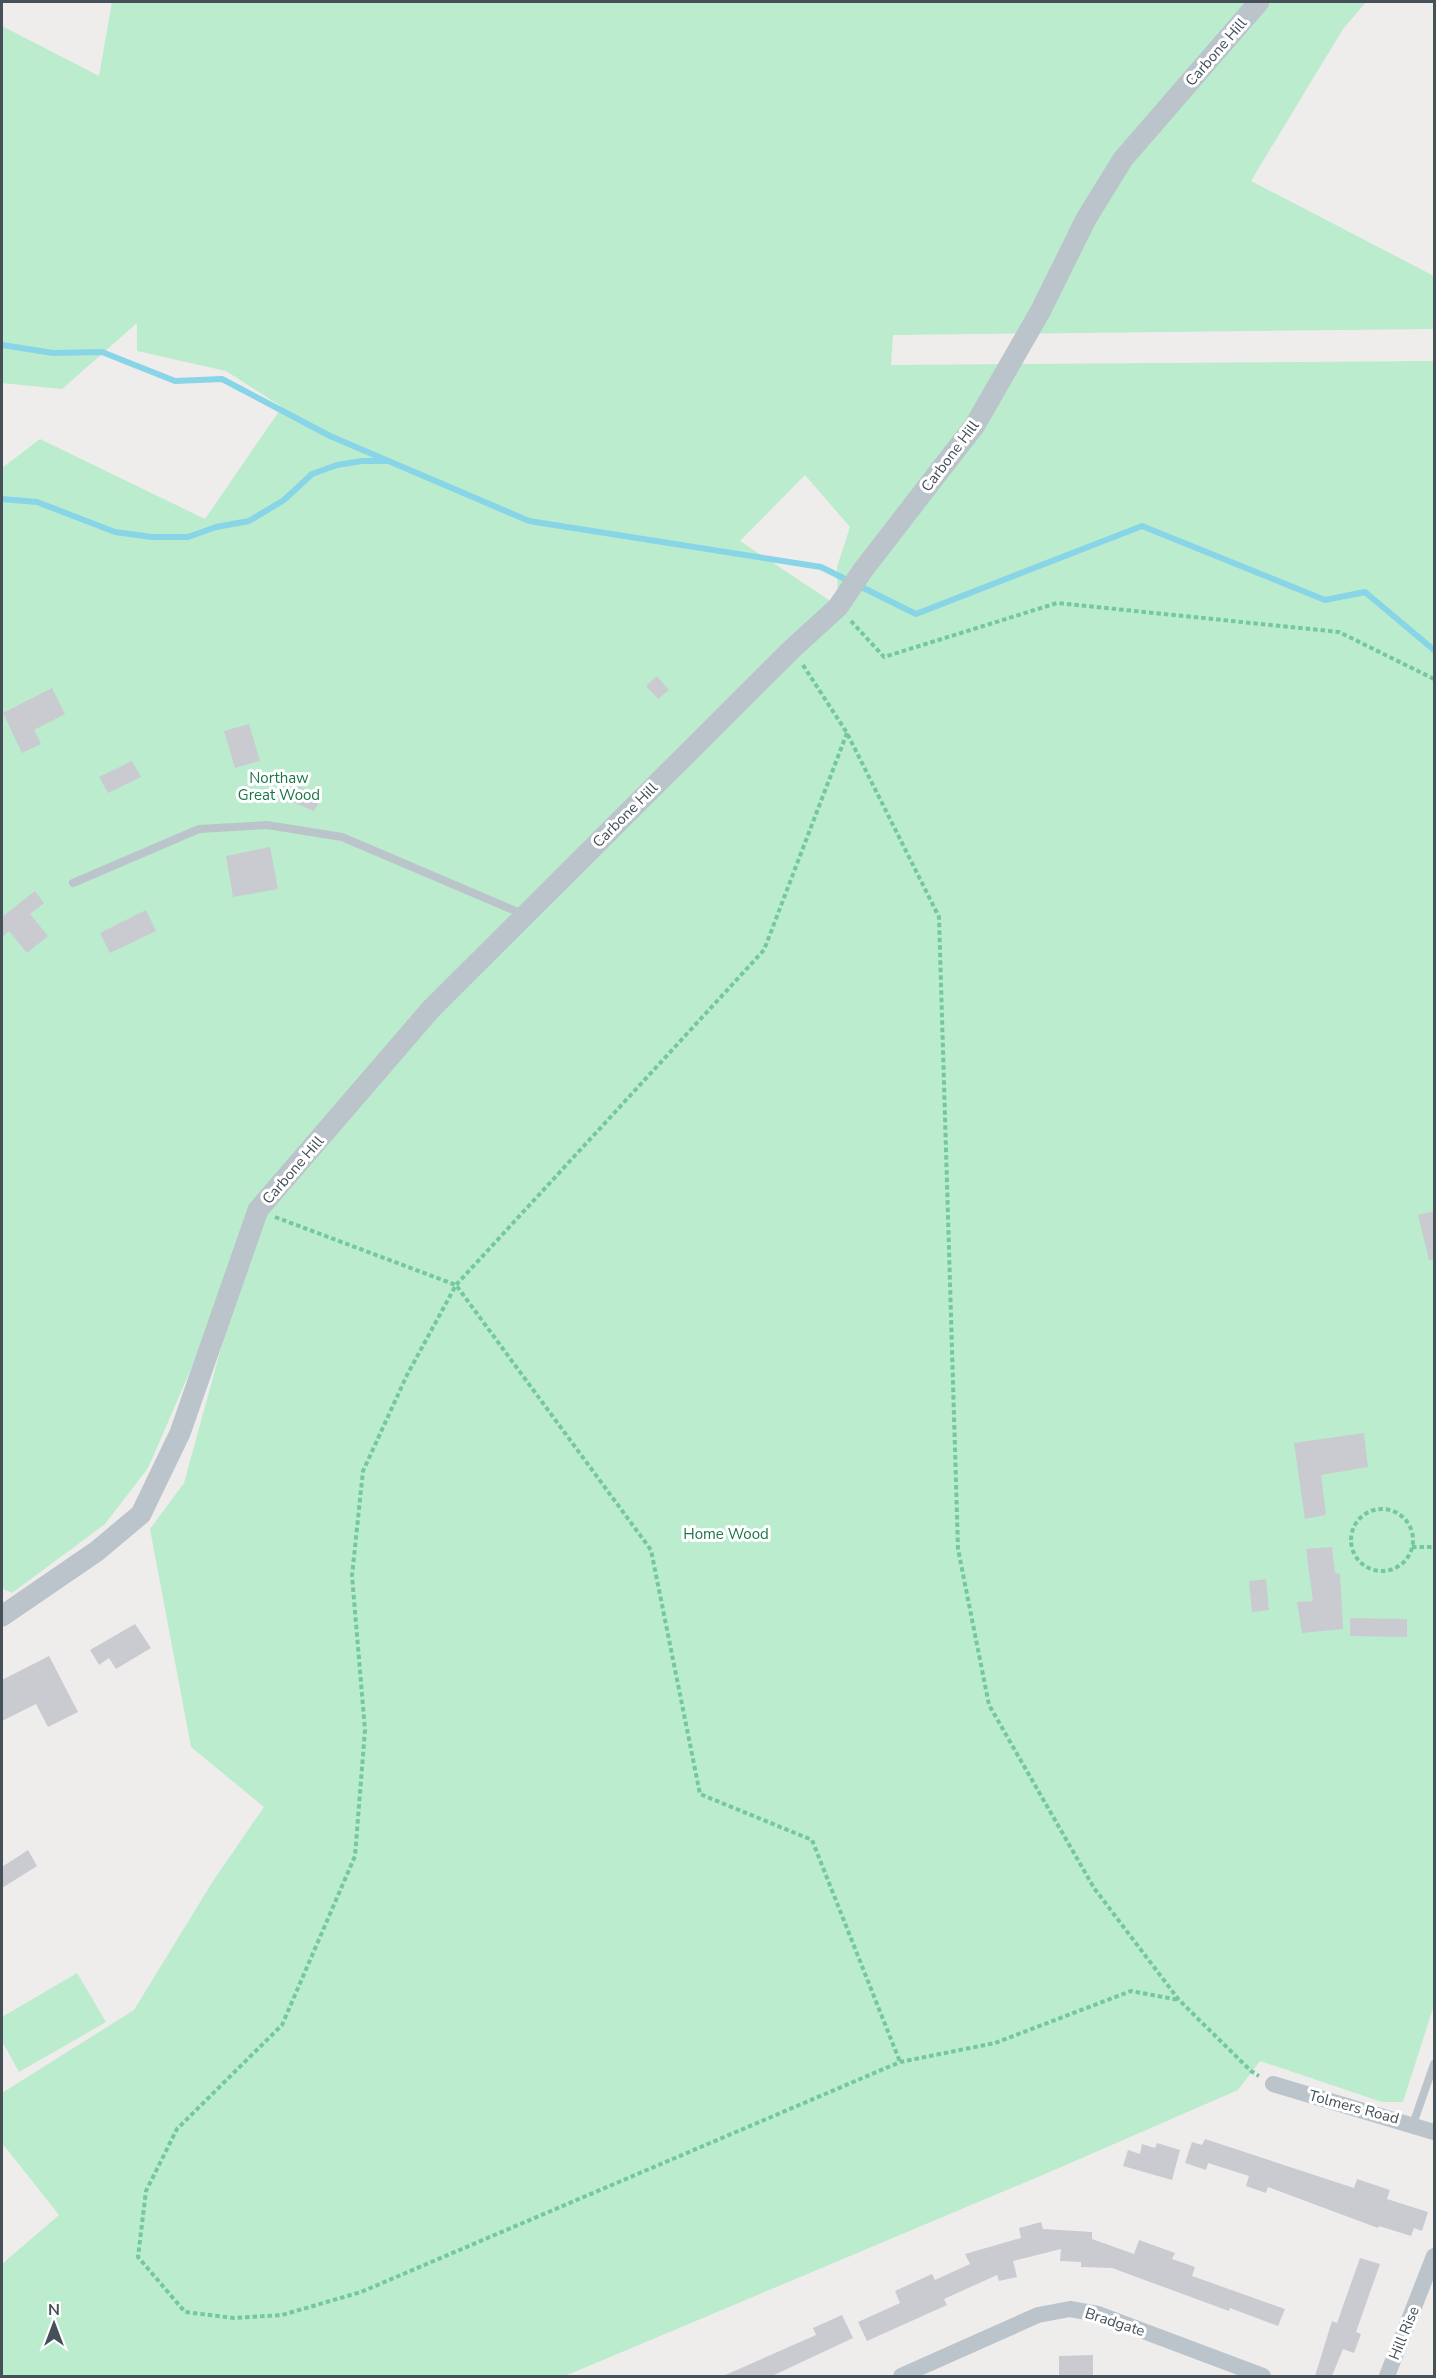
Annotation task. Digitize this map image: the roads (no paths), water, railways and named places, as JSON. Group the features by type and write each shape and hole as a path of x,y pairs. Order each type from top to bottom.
{"street":[{"name":"Carbone Hill","path":"2,1616 97,1551 141,1514 180,1433 258,1210 431,1009 843,600 863,570 975,425 1041,310 1086,219 1123,159 1259,2"},
{"name":"Tolmers Road","path":"1273,2084 1434,2132"},
{"name":"Hill Rise","path":"1387,2376 1434,2256"},
{"name":"Bradgate","path":"901,2376 1038,2315 1054,2310 1070,2309 1098,2314 1263,2376"}],"lane":[{"path":"73,883 200,829 267,825 342,837 525,915"},
{"path":"1413,2124 1434,2064"}],"waterway":[{"path":"2,345 53,353 102,352 175,381 222,379 330,436 529,521 821,567 916,614 1142,526 1325,600 1365,592 1434,650"},
{"path":"2,499 37,502 115,532 152,537 188,537 216,527 249,521 284,500 312,474 337,465 362,461 386,461"}],"park label":[{"name":"Northaw Great Wood","path":"279,786"},
{"name":"Home Wood","path":"726,1534"}]}
